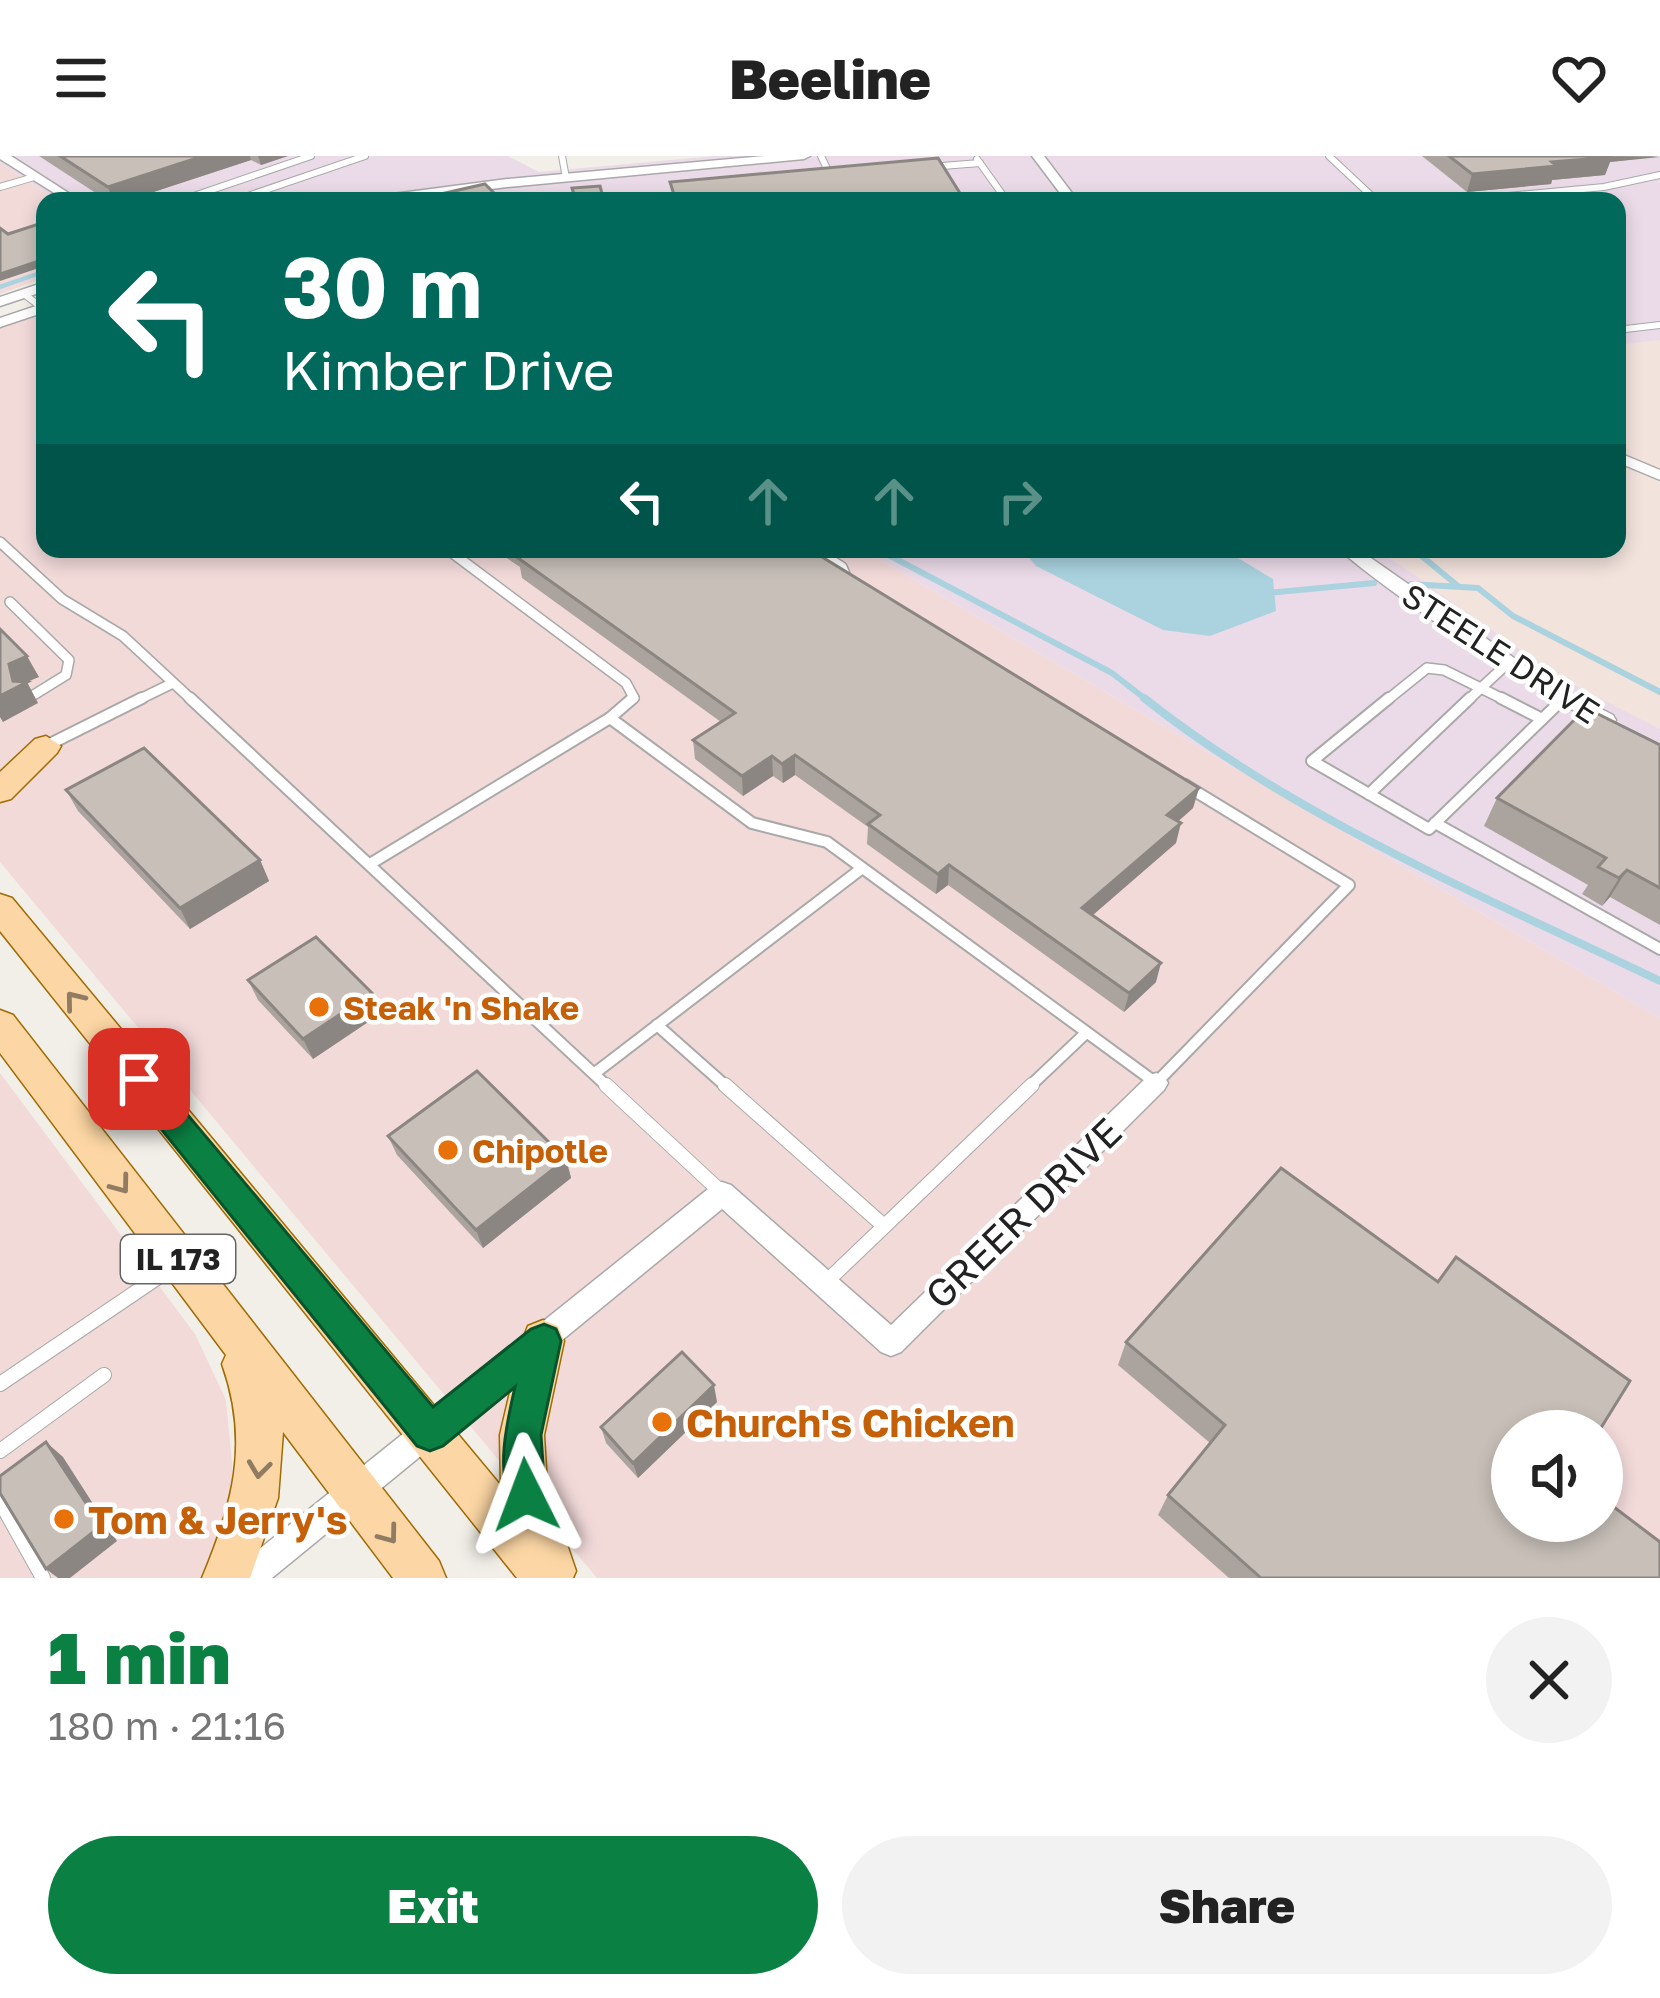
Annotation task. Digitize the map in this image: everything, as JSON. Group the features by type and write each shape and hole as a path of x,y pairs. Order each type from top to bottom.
{"main road":[{"path":"0,764 46,746"},
{"path":"0,790 46,746"},
{"name":"IL 173","path":"0,907 550,1578"},
{"name":"IL 173","path":"0,1025 422,1578"},
{"path":"224,1318 260,1400 263,1468 244,1537 226,1578"},
{"path":"544,1341 522,1435 524,1486 550,1578"}],"street":[{"path":"3,156 60,192"},
{"path":"447,192 804,156"},
{"path":"1038,156 1065,192"},
{"path":"0,302 36,289"},
{"path":"0,323 36,311"},
{"name":"STEELE DRIVE","path":"1360,558 1508,663 1622,728"},
{"name":"GREER DRIVE","path":"824,1284 891,1343 1156,1084"},
{"path":"248,1578 722,1193 824,1284"}],"lane":[{"path":"205,192 310,156"},
{"path":"258,192 364,156"},
{"path":"562,156 566,178"},
{"path":"820,156 830,175"},
{"path":"1329,156 1367,192"},
{"path":"916,168 977,159 1000,192"},
{"path":"807,177 851,173"},
{"path":"1551,192 1660,175"},
{"path":"0,188 34,177"},
{"path":"24,294 36,302"},
{"path":"1626,329 1660,325"},
{"path":"1626,461 1660,475"},
{"path":"0,542 62,599 123,636 722,1193"},
{"path":"370,864 610,718 634,698 626,683 459,558"},
{"path":"828,558 857,586"},
{"path":"10,602 69,660 66,675 32,696"},
{"path":"1369,794 1508,663"},
{"path":"1541,719 1444,670 1419,671 1312,760 1429,829 1564,698"},
{"path":"46,746 173,683"},
{"path":"610,718 752,823 826,842 1156,1084 1349,884 1165,772"},
{"path":"1435,823 1660,949"},
{"path":"595,1073 861,869"},
{"path":"657,1025 884,1226"},
{"path":"824,1284 1086,1033"},
{"path":"0,1384 181,1262"},
{"path":"0,1451 104,1375"},
{"path":"0,1501 43,1578"}],"shaded area":[{"path":"0,156 508,156 539,172 715,156 1660,156 1660,1018 877,558 1626,558 1626,192 44,192 0,163"},
{"path":"0,163 44,192 36,192 36,281 0,294"},
{"path":"36,314 36,558 877,558 1660,1018 1660,1578 597,1578 0,862 0,327"},
{"path":"1660,340 1660,729 1560,678 1390,558 1626,558 1626,344"},
{"path":"0,1073 195,1334 226,1400 233,1474 215,1552 222,1578 0,1578"}],"water":[{"path":"1029,558 1238,558 1273,579 1276,611 1210,636 1163,630 1036,566"}],"building":[{"path":"60,156 203,156 108,187"},
{"path":"1449,156 1611,156 1612,157 1472,174"},
{"path":"938,158 959,192 673,192 670,182"},
{"path":"485,184 493,192 450,192"},
{"path":"600,186 602,192 573,192 572,188"},
{"path":"36,225 36,262 0,274 0,228 8,234"},
{"path":"518,558 824,558 1199,788 1167,815 1181,823 1082,908 1161,963 1129,993 949,865 938,874 868,824 880,815 795,755 782,764 772,756 742,776 693,740 735,713"},
{"path":"0,629 27,656 9,664 13,681 27,682 0,696"},
{"path":"1586,708 1660,745 1660,888 1627,870 1619,878 1598,867 1606,858 1497,798"},
{"path":"144,748 260,860 180,908 66,790"},
{"name":"Steak 'n Shake","path":"316,937 372,993 303,1039 248,980"},
{"path":"477,1071 566,1159 476,1230 388,1136"},
{"path":"1281,1168 1438,1282 1456,1257 1630,1381 1612,1410 1491,1410 1491,1542 1623,1542 1623,1514 1660,1542 1660,1578 1261,1578 1168,1495 1225,1425 1126,1342"},
{"name":"Church's Chicken","path":"682,1352 714,1385 633,1463 601,1427"},
{"name":"Tom & Jerry's","path":"46,1442 101,1526 46,1569 0,1493 0,1476"}],"waterway":[{"path":"0,287 36,274"},
{"path":"894,558 1112,673 1147,701"},
{"path":"1424,558 1458,586"},
{"path":"1268,593 1374,583"},
{"path":"1411,584 1478,588 1513,616 1660,692"},
{"path":"1144,698 1147,701"},
{"path":"1147,701 1203,742 1329,819 1660,981"}],"place":[{"name":"Steak 'n Shake","path":"319,1007"},
{"name":"Chipotle","path":"448,1150"},
{"name":"Church's Chicken","path":"662,1422"},
{"name":"Tom & Jerry's","path":"64,1519"}],"route":[{"path":"139,1079 430,1432 544,1341 522,1435 526,1495"}]}
